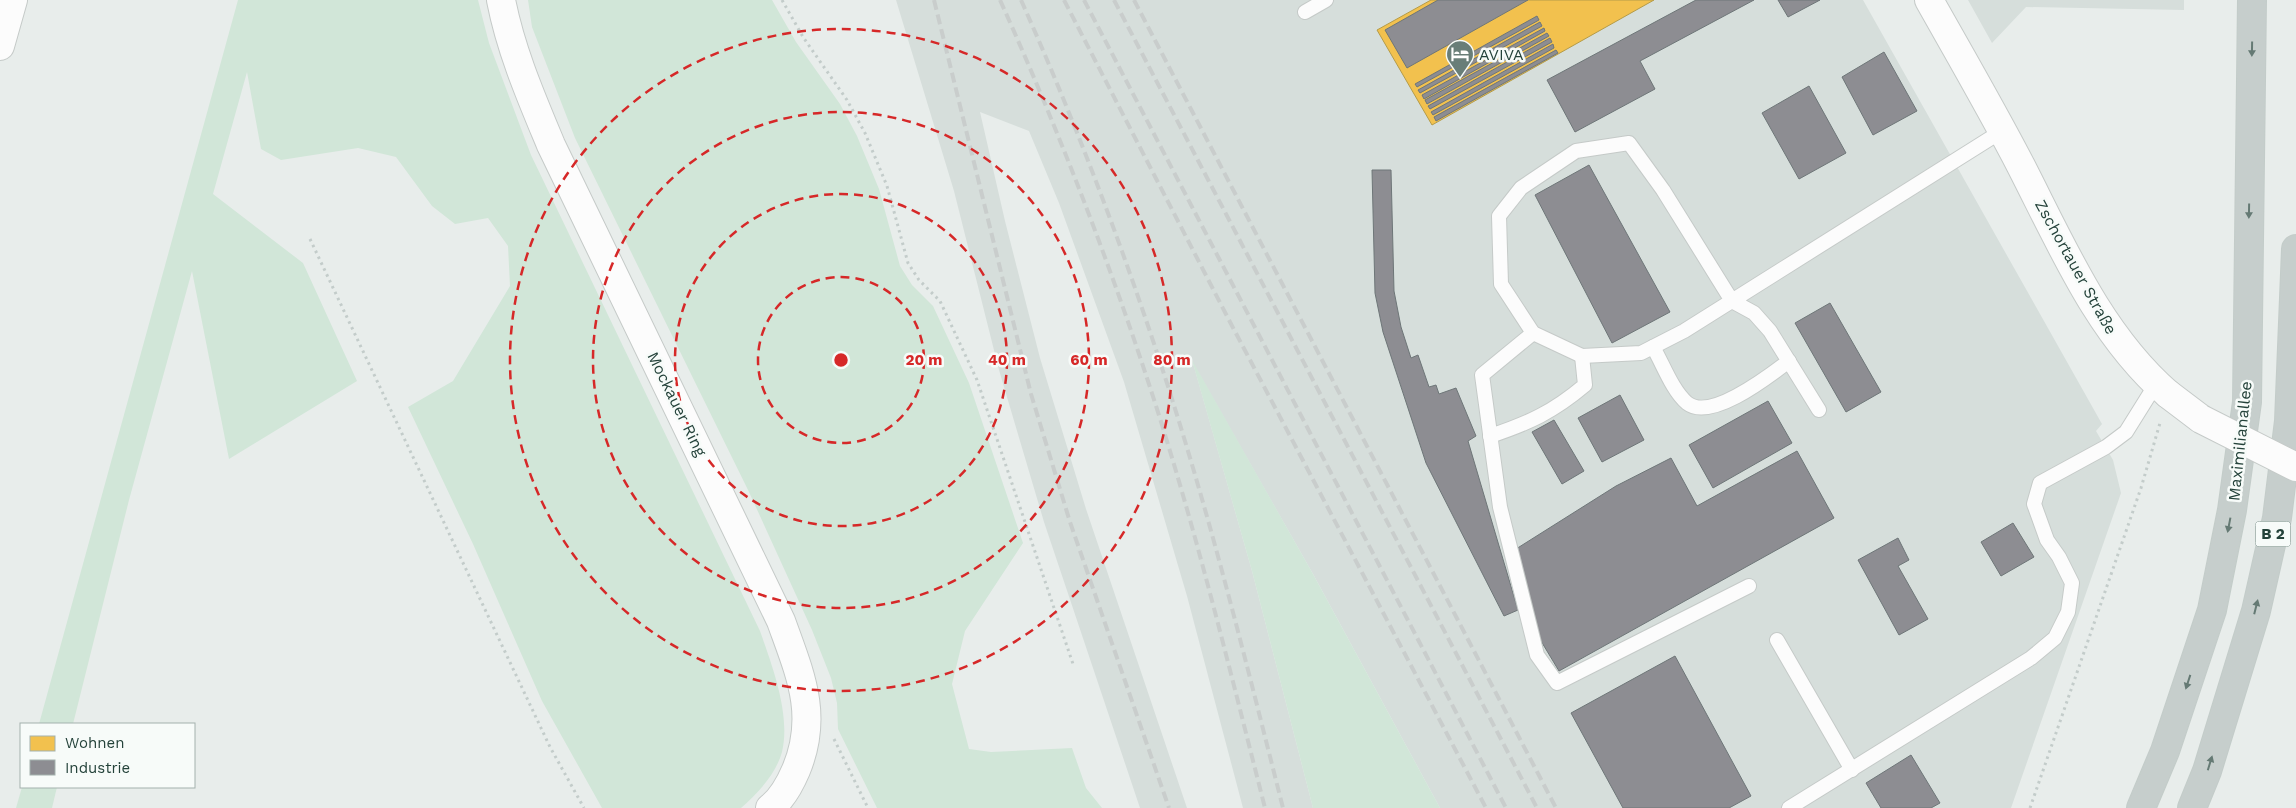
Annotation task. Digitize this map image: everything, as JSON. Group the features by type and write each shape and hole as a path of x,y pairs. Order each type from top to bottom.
{"highway":[{"name":"Maximilianallee","path":"2141,808 2165,752 2212,610 2232,510 2247,402 2252,0"},
{"name":"B 2","path":"2192,808 2207,771 2256,611 2277,518 2289,421 2296,249"}],"street":[{"path":"0,46 13,0"},
{"name":"Mockauer Ring","path":"501,0 508,35 519,68 551,145 781,621 802,678 808,713 802,755 790,784 770,808"},
{"name":"Zschortauer Straße","path":"1929,0 2002,131 2077,276 2118,341 2162,389 2201,419 2296,467"}],"lane":[{"path":"1305,12 1326,0"},
{"path":"1818,410 1770,331 1754,313 1732,301 1663,190 1629,143 1576,152 1521,188 1499,216 1501,284 1533,333 1582,356 1641,352 1684,331 1732,301 2002,131"},
{"path":"1533,333 1482,374 1500,507 1537,655 1557,684 1750,586"},
{"path":"1653,347 1677,390 1688,403 1700,408 1720,404 1760,382 1789,361"},
{"path":"1490,436 1529,423 1562,405 1585,385 1582,356"},
{"path":"1789,808 2031,658 2055,638 2068,612 2072,583 2059,557 2047,540 2034,504 2040,483 2106,447 2126,432 2162,389"},
{"path":"1777,640 1852,770"}],"path":[{"path":"782,0 803,38 847,100 865,133 887,186 908,263 919,280 940,301 977,380 1074,667"},
{"path":"310,239 550,748 584,808"},
{"path":"2030,808 2141,488 2162,389"},
{"path":"808,713 832,735 868,808"}],"shaded area":[{"path":"896,0 1863,0 2102,424 2096,431 2113,460 2121,493 2011,808 1440,808 1313,574 1193,363 1252,571 1313,808 1243,808 1187,596 1124,382 1059,203 1029,131 980,112 1005,221 1040,358 1086,509 1187,808 1140,808 1044,522 999,370 954,191"},
{"path":"1968,0 2184,0 2184,10 2026,7 1992,43"}],"green space":[{"path":"238,0 478,0 489,43 531,155 760,631 779,690 784,722 782,752 766,783 741,808 602,808 542,701 473,544 408,407 453,381 510,286 508,246 488,218 455,224 432,206 396,157 358,148 281,160 261,149 247,72 213,194 303,263 357,381 229,459 192,271 129,500 73,723 39,723"},
{"path":"528,0 772,0 796,42 840,104 857,136 879,189 900,266 912,285 933,306 969,383 1023,543 965,631 952,684 969,749 991,752 1072,748 1086,788 1102,808 877,808 838,729 837,703 831,678 812,630 749,492 575,138 532,27"},
{"path":"1192,360 1313,574 1440,808 1313,808 1252,571"},
{"path":"22,788 57,788 52,808 16,808"}],"building: Wohnen":[{"name":"AVIVA","path":"1431,0 1654,0 1432,125 1377,30"}],"building: Industrie":[{"path":"1438,0 1528,0 1407,68 1385,30"},
{"path":"1696,0 1754,0 1640,61 1655,89 1575,132 1547,80"},
{"path":"1778,0 1820,0 1788,17"},
{"path":"1537,16 1539,20 1417,87 1415,84"},
{"path":"1540,22 1542,26 1420,93 1418,90"},
{"path":"1544,28 1545,31 1424,99 1422,95"},
{"path":"1547,33 1549,36 1427,104 1425,100"},
{"path":"1550,38 1552,42 1430,109 1428,106"},
{"path":"1553,44 1554,48 1433,115 1431,112"},
{"path":"1556,50 1558,53 1436,121 1434,117"},
{"path":"1884,52 1917,111 1873,135 1842,77"},
{"path":"1809,86 1846,153 1799,179 1762,113"},
{"path":"1589,165 1670,312 1612,343 1535,195"},
{"path":"1372,170 1391,170 1394,291 1401,327 1411,358 1418,355 1429,387 1436,385 1439,394 1456,388 1476,436 1468,441 1518,610 1504,616 1426,463 1383,332 1375,293"},
{"path":"1830,303 1881,392 1846,412 1795,323"},
{"path":"1620,395 1644,440 1602,462 1578,418"},
{"path":"1768,401 1792,443 1713,488 1689,445"},
{"path":"1554,420 1584,471 1562,484 1532,432"},
{"path":"1797,451 1834,518 1559,671 1541,641 1516,549 1616,486 1671,458 1697,506"},
{"path":"2013,523 2034,557 2001,576 1981,542"},
{"path":"1898,538 1909,560 1898,566 1928,619 1899,635 1858,560"},
{"path":"1675,656 1751,796 1729,808 1623,808 1571,713"},
{"path":"1911,755 1940,803 1931,808 1881,808 1866,783"}],"railway":[{"path":"934,0 1031,394 1070,522 1169,808"},
{"path":"1000,0 1078,186 1146,375 1195,536 1265,808"},
{"path":"1021,0 1097,184 1163,371 1212,534 1283,808"},
{"path":"1064,0 1230,322 1486,808"},
{"path":"1084,0 1506,808"},
{"path":"1114,0 1537,808"},
{"path":"1134,0 1556,808"}],"place":[{"name":"AVIVA","path":"1460,78"}]}
